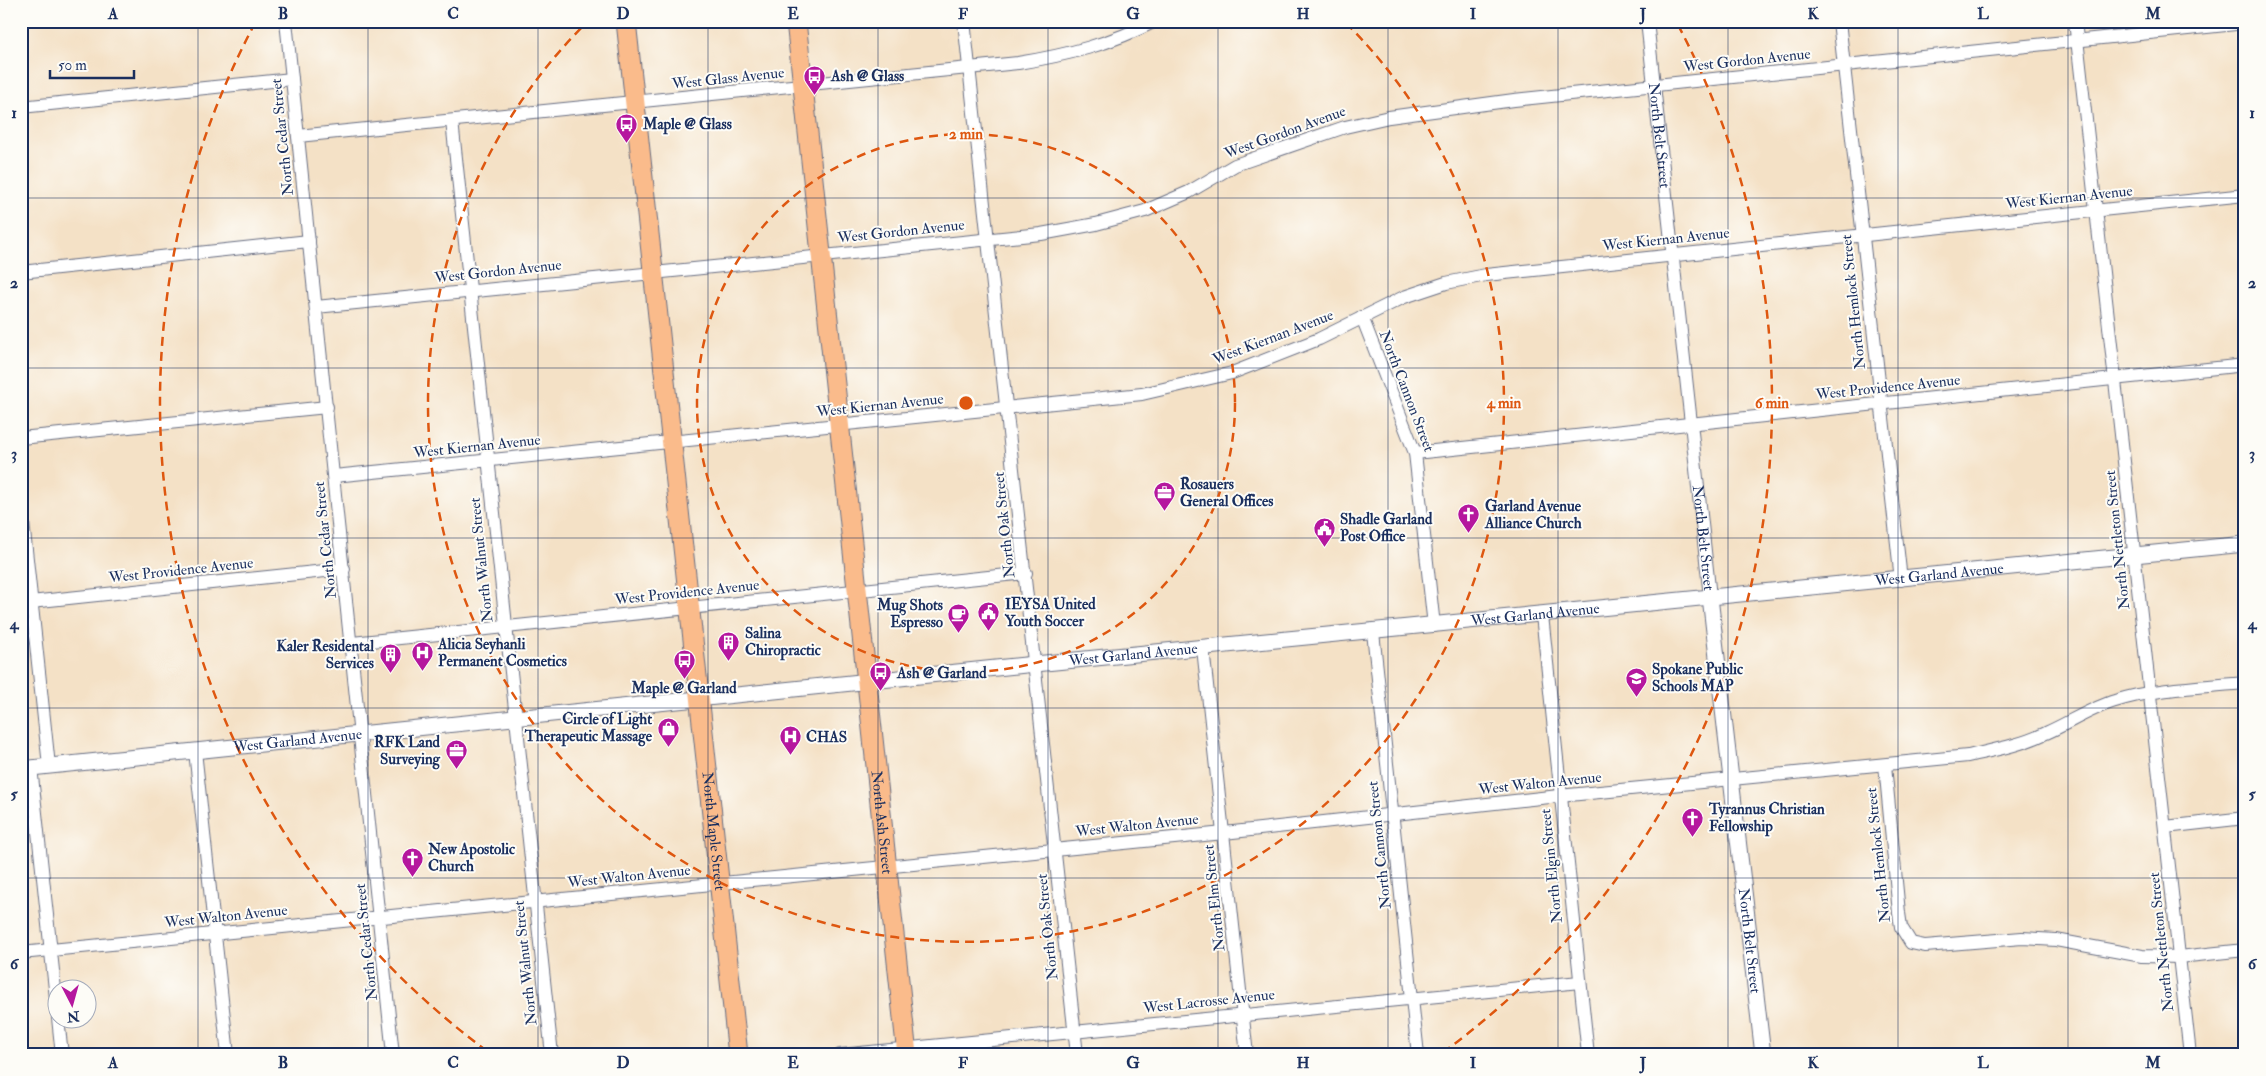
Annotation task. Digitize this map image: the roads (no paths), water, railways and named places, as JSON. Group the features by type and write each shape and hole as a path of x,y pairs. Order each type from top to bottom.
{"main road":[{"name":"North Maple Street","path":"626,21 689,608 721,883 738,1055"},
{"name":"North Ash Street","path":"796,21 906,1051"}],"street":[{"name":"North Cedar Street","path":"286,21 362,734 393,1055"},
{"name":"North Oak Street","path":"964,21 1026,573 1077,1055"},
{"name":"West Glass Avenue","path":"298,136 970,69 1064,55 1107,43 1155,21"},
{"name":"North Belt Street","path":"1647,21 1762,1055"},
{"name":"North Hemlock Street","path":"1838,21 1901,580"},
{"name":"North Nettleton Street","path":"2075,21 2190,1055"},
{"name":"West Gordon Avenue","path":"316,306 1041,234 1096,224 1145,211 1189,192 1235,165 1345,127 1380,119 1436,110 2245,23"},
{"path":"21,107 292,79"},
{"name":"North Walnut Street","path":"452,121 514,718 552,1055"},
{"name":"West Kiernan Avenue","path":"334,476 1142,394 1232,373 1319,340 1404,297 1446,283 1486,275 2245,195"},
{"path":"21,272 309,241"},
{"name":"North Cannon Street","path":"1362,317 1415,453 1434,626"},
{"name":"West Providence Avenue","path":"1415,453 2245,365"},
{"path":"21,438 327,407"},
{"path":"21,503 26,602 49,766"},
{"name":"West Garland Avenue","path":"26,768 1035,664 1434,626 1710,597 1901,580 2245,544"},
{"name":"West Providence Avenue","path":"26,602 344,569"},
{"name":"West Providence Avenue","path":"352,642 1026,573"},
{"name":"North Elgin Street","path":"1542,615 1588,1055"},
{"name":"North Cannon Street","path":"1373,632 1418,1055"},
{"name":"North Elm Street","path":"1203,648 1248,1055"},
{"name":"West Walton Avenue","path":"21,953 1224,833 1560,796 1968,756 2005,748 2045,734 2115,701 2151,693 2245,683"},
{"path":"195,751 228,1055"},
{"name":"North Hemlock Street","path":"1885,765 1898,913 1901,927 1908,940 1917,945 1925,946 2002,938 2031,938 2056,940 2142,956 2179,957"},
{"path":"26,768 53,978"},
{"path":"2165,827 2245,818"},
{"path":"2179,957 2245,950"},
{"name":"West Lacrosse Avenue","path":"840,1055 906,1051 1075,1031 1580,982"},
{"path":"59,1028 62,1055"}],"place":[{"name":"Ash @ Glass","path":"815,95"},
{"name":"Maple @ Glass","path":"627,143"},
{"name":"Rosauers General Offices","path":"1164,512"},
{"name":"Garland Avenue Alliance Church","path":"1469,534"},
{"name":"Shadle Garland Post Office","path":"1324,547"},
{"name":"IEYSA United Youth Soccer","path":"989,632"},
{"name":"Mug Shots Espresso","path":"959,633"},
{"name":"Salina Chiropractic","path":"729,661"},
{"name":"Alicia Seyhanli Permanent Cosmetics","path":"422,672"},
{"name":"Kaler Residental Services","path":"390,674"},
{"name":"Maple @ Garland","path":"684,679"},
{"name":"Ash @ Garland","path":"881,692"},
{"name":"Spokane Public Schools MAP","path":"1636,697"},
{"name":"Circle of Light Therapeutic Massage","path":"668,747"},
{"name":"CHAS","path":"790,756"},
{"name":"RFK Land Surveying","path":"456,770"},
{"name":"Tyrannus Christian Fellowship","path":"1693,837"},
{"name":"New Apostolic Church","path":"412,877"}]}
